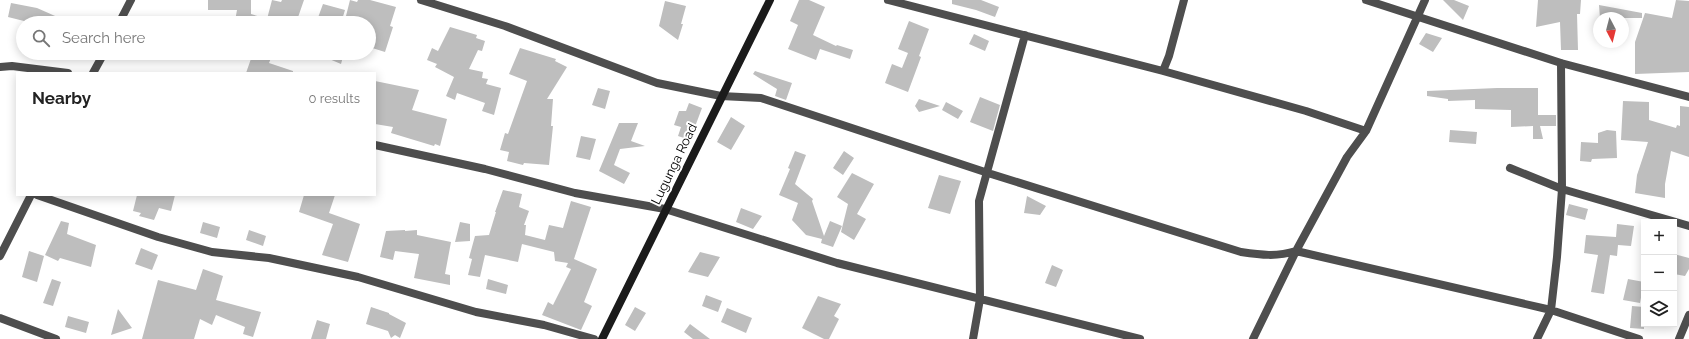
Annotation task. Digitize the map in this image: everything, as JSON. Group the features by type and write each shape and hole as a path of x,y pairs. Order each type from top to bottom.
{"street":[{"path":"123,16 131,0"},
{"path":"421,0 506,26 658,83 721,96 761,98 988,173 1241,252 1266,256 1283,255 1296,251 1551,310 1639,339"},
{"name":"Lugunga Road","path":"602,339 721,96 770,0"},
{"path":"888,0 1163,71 1306,111 1366,132"},
{"path":"1163,71 1169,56 1184,0"},
{"path":"1366,0 1561,63 1689,97"},
{"path":"1254,339 1296,251 1347,157 1366,132 1425,0"},
{"path":"973,339 980,299 980,201 1025,35"},
{"path":"94,72 100,60"},
{"path":"1537,339 1551,310 1562,189 1561,63"},
{"path":"0,67 12,66 60,72"},
{"path":"376,145 485,169 575,193 665,209 837,263 1140,339"},
{"path":"1510,168 1562,189 1689,226"},
{"path":"0,256 30,196"},
{"path":"40,196 158,237 212,252 269,258 358,277 476,312 544,325 594,339"},
{"path":"1679,339 1689,315"},
{"path":"0,318 56,339"}],"building":[{"path":"208,0 251,0 251,14 257,16 236,16 237,10 208,10"},
{"path":"272,0 281,2 282,0 304,0 298,16 268,16"},
{"path":"350,0 357,2 358,0 370,0 396,7 390,26 393,27 385,52 376,49 376,16 346,16"},
{"path":"799,0 809,0 825,7 813,35 836,46 837,45 853,50 850,59 820,49 816,60 788,49 798,25 790,21"},
{"path":"952,0 981,0 999,7 995,17 976,10 952,4"},
{"path":"1443,0 1454,0 1469,6 1463,20"},
{"path":"1538,0 1581,0 1580,14 1577,14 1578,50 1561,50 1560,22 1536,27"},
{"path":"1676,0 1689,1 1689,72 1635,74 1635,42 1645,13 1672,18"},
{"path":"665,1 686,6 681,24 683,24 678,40 659,26"},
{"path":"11,3 37,8 55,16 16,16 16,19 8,17"},
{"path":"323,4 345,10 343,16 319,16"},
{"path":"1599,5 1642,13 1642,18 1629,18 1629,12 1600,12"},
{"path":"909,21 929,29 919,56 921,57 908,92 885,83 892,64 902,68 908,53 898,49"},
{"path":"450,27 477,35 476,38 485,41 482,51 478,50 469,69 483,72 482,78 488,79 486,84 501,88 494,115 482,111 485,103 457,93 455,100 446,96 454,77 435,67 437,64 427,60 432,48 438,51"},
{"path":"1426,33 1442,38 1433,52 1419,44"},
{"path":"974,34 989,41 985,51 969,44"},
{"path":"520,48 556,59 555,61 567,67 547,99 553,99 551,126 553,126 549,165 524,163 523,165 507,161 509,152 500,150 505,133 508,134 527,81 509,74"},
{"path":"251,60 270,60 269,63 293,71 293,72 246,72"},
{"path":"332,60 342,60 341,64"},
{"path":"755,71 792,83 786,100 775,96 777,89 753,74"},
{"path":"376,81 419,90 412,110 447,119 440,146 435,144 434,146 391,133 393,127 376,124"},
{"path":"598,88 610,91 605,109 592,105"},
{"path":"1538,88 1538,115 1556,115 1556,126 1540,126 1543,139 1533,139 1533,126 1511,127 1511,110 1475,109 1475,100 1448,101 1448,99 1427,96 1427,91"},
{"path":"980,97 1000,105 993,131 970,122"},
{"path":"919,99 940,106 919,112 915,106"},
{"path":"1623,101 1649,102 1649,120 1676,128 1677,125 1680,126 1680,106 1689,107 1689,157 1671,151 1665,184 1665,198 1635,193 1637,175 1648,142 1621,140"},
{"path":"946,102 963,111 958,119 942,110"},
{"path":"689,103 702,108 690,140 678,136 681,127 674,125 679,111 686,111"},
{"path":"731,117 745,126 731,150 717,142"},
{"path":"619,123 638,123 631,141 645,146 620,149 614,165 630,173 624,184 599,171"},
{"path":"1450,130 1477,132 1476,144 1449,142"},
{"path":"1607,130 1616,131 1617,158 1592,159 1591,162 1580,161 1581,142 1598,143 1598,133"},
{"path":"581,136 596,139 590,160 576,157"},
{"path":"795,151 806,155 795,184 813,199 812,201 824,236 830,221 842,226 833,247 821,243 822,239 806,235 792,220 798,203 779,195 790,169 788,168"},
{"path":"844,151 854,158 843,175 833,168"},
{"path":"852,173 874,184 857,214 866,219 854,240 841,232 848,204 837,197"},
{"path":"939,175 961,181 950,214 928,208"},
{"path":"503,190 522,194 519,207 529,211 524,225 526,225 525,235 545,240 549,225 563,228 571,201 591,207 574,259 597,269 584,302 592,306 581,330 542,315 548,302 553,305 571,269 566,267 568,263 555,261 554,252 522,244 518,262 485,255 480,277 468,275 472,259 469,258 475,236 489,235"},
{"path":"137,196 175,196 171,211 159,208 154,220 139,216 141,213 133,211"},
{"path":"304,196 335,196 329,213 360,224 348,262 322,255 333,224 299,212"},
{"path":"1027,196 1046,206 1040,215 1024,213"},
{"path":"1569,204 1588,209 1585,220 1566,215"},
{"path":"741,208 762,216 753,229 736,222"},
{"path":"61,221 69,223 67,234 96,245 91,267 60,258 58,261 45,255"},
{"path":"203,222 220,227 217,238 200,233"},
{"path":"460,222 470,224 470,241 455,242"},
{"path":"1617,224 1634,226 1631,246 1618,245 1617,256 1610,255 1604,294 1591,292 1598,255 1584,253 1586,235 1616,237"},
{"path":"249,230 266,236 263,246 246,240"},
{"path":"417,230 417,235 451,242 445,274 450,275 450,285 414,278 419,254 395,251 393,260 380,257 386,231"},
{"path":"141,248 158,255 152,270 135,264"},
{"path":"29,251 44,256 37,282 22,277"},
{"path":"700,252 720,257 708,277 688,272"},
{"path":"1677,255 1689,258 1689,269 1685,276 1677,275"},
{"path":"1052,265 1063,270 1056,287 1045,283"},
{"path":"203,269 223,276 216,300 261,312 253,337 243,334 245,327 216,315 212,325 200,319 194,339 142,339 158,280 196,290"},
{"path":"52,279 61,282 53,306 43,303"},
{"path":"488,279 508,285 506,294 486,289"},
{"path":"1628,279 1641,281 1640,303 1623,300"},
{"path":"706,295 722,301 718,312 702,306"},
{"path":"818,296 841,304 834,316 839,319 829,339 824,339 802,328"},
{"path":"1632,306 1641,307 1641,327 1644,327 1644,329 1630,328"},
{"path":"371,307 389,313 406,323 400,338 395,335 391,338 388,331 366,324"},
{"path":"635,307 646,313 635,331 625,325"},
{"path":"727,308 752,318 746,333 721,322"},
{"path":"118,309 132,328 111,335"},
{"path":"68,316 89,322 86,333 65,327"},
{"path":"317,320 330,324 326,339 311,339"},
{"path":"690,324 710,339 693,339 684,332"}]}
